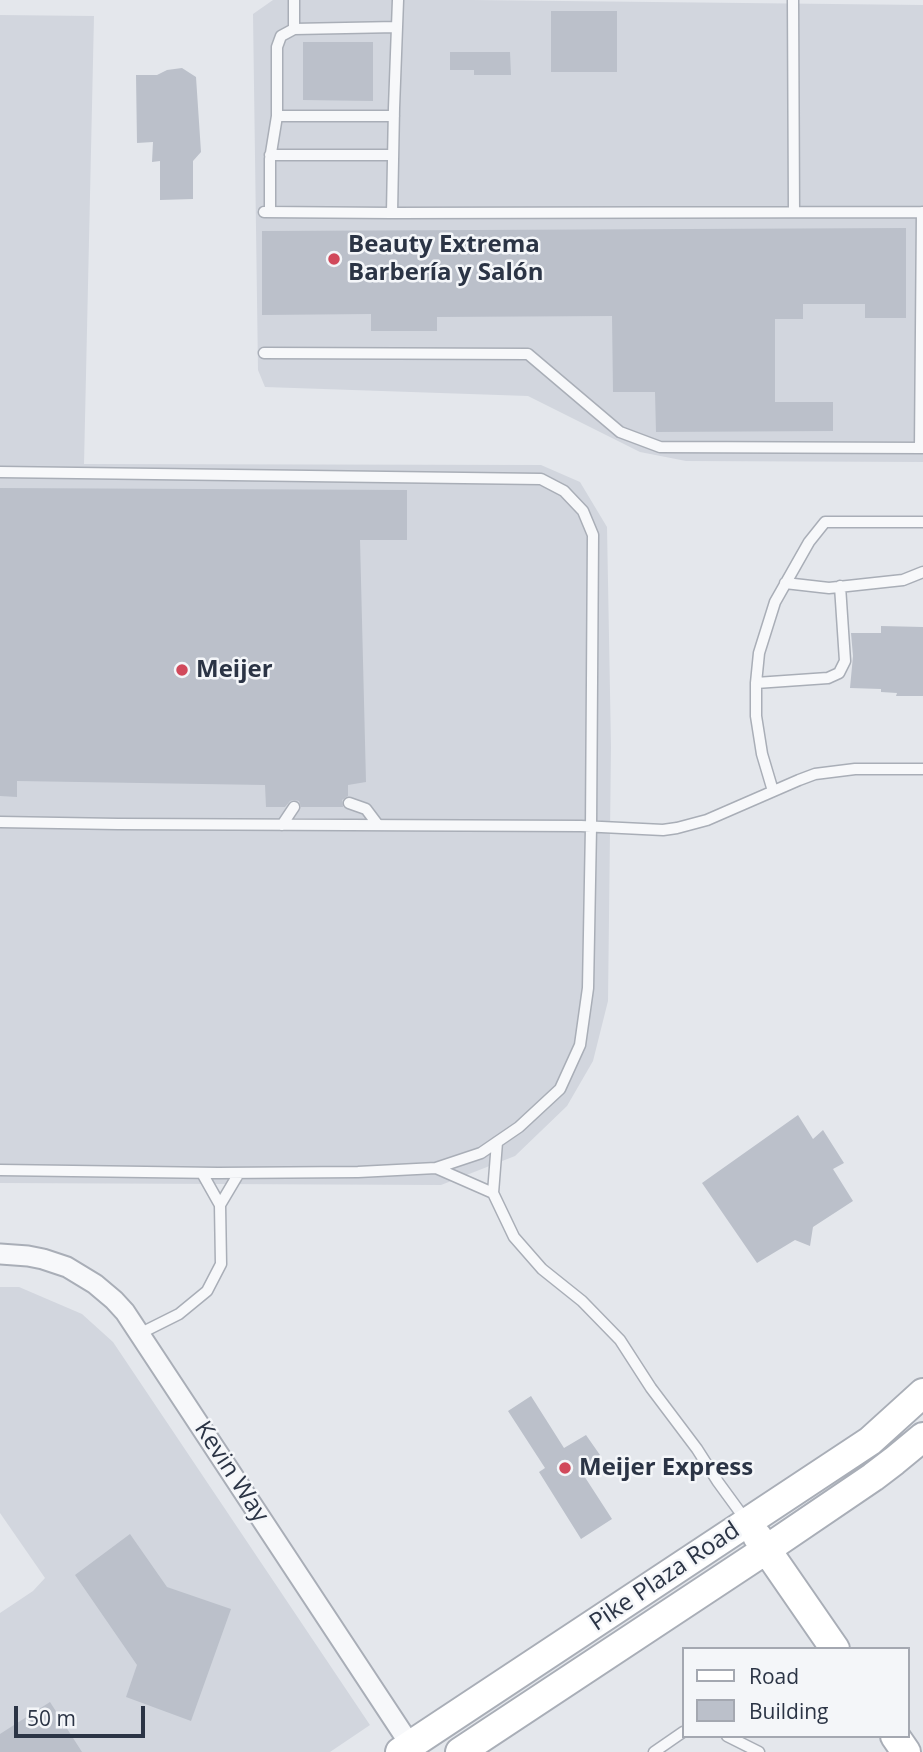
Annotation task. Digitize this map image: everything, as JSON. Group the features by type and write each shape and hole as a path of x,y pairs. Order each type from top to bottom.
{"main road":[{"name":"Pike Plaza Road","path":"409,1750 870,1441 923,1394"},
{"name":"Pike Plaza Road","path":"460,1752 873,1477 923,1437"},
{"path":"748,1522 834,1647"}],"street":[{"name":"Kevin Way","path":"0,1254 19,1254 43,1259 74,1271 114,1300 130,1319 409,1750"}],"lane":[{"path":"294,0 294,29"},
{"path":"392,213 398,0"},
{"path":"793,0 794,212"},
{"path":"264,353 528,354 620,432 660,447 922,448 923,212 267,212 270,155 277,116 277,47 281,36 294,29 397,27"},
{"path":"277,116 394,116"},
{"path":"270,155 393,155"},
{"path":"0,472 541,479 564,491 583,511 593,535 587,988 580,1045 560,1089 519,1127 481,1153 436,1168 239,1173 0,1170"},
{"path":"772,791 756,716 760,653 775,602 808,542 825,522 923,522"},
{"path":"785,583 829,588 903,580 923,572"},
{"path":"756,683 828,678 839,673 845,661 841,586"},
{"path":"0,822 591,827 663,830 707,820 799,780 829,771 923,769"},
{"path":"349,803 366,809 378,825"},
{"path":"282,825 295,807"},
{"path":"497,1142 493,1193 514,1237 542,1269 582,1301 620,1340 650,1388 748,1522"},
{"path":"436,1168 493,1193"},
{"path":"139,1334 179,1314 207,1291 220,1264 220,1205 202,1173"},
{"path":"220,1205 239,1173"},
{"path":"654,1752 682,1733"},
{"path":"731,1738 758,1752"}],"shaded area":[{"path":"273,0 923,5 923,462 686,461 640,452 528,396 265,387 258,370 253,14"},
{"path":"0,15 94,16 84,464 541,465 580,482 607,527 611,747 608,1001 593,1061 567,1106 515,1156 441,1185 0,1183"},
{"path":"0,1287 19,1287 82,1314 113,1342 370,1725 330,1752 0,1752 0,1613 33,1591 45,1578 0,1513"}],"building":[{"path":"551,11 617,11 617,72 551,72"},
{"path":"303,42 373,42 373,101 303,100"},
{"path":"450,52 510,52 511,75 474,75 474,70 450,70"},
{"path":"182,68 196,77 201,152 193,161 193,199 160,200 160,161 152,162 153,142 137,143 136,75 157,75 167,70"},
{"path":"906,228 906,318 865,318 865,304 803,304 803,319 775,319 775,402 833,402 833,431 656,432 655,392 613,392 612,316 437,317 437,331 371,331 371,314 262,315 262,231"},
{"name":"Meijer","path":"0,488 407,490 407,540 360,540 366,782 348,785 348,796 342,800 343,807 301,807 299,801 294,800 285,807 266,807 265,785 17,781 17,797 0,796"},
{"path":"881,626 923,627 923,696 896,696 897,693 881,692 881,689 850,688 853,656 851,633 881,633"},
{"path":"798,1115 813,1139 823,1130 844,1163 833,1169 853,1201 813,1227 810,1246 795,1240 757,1263 702,1183"},
{"path":"531,1396 564,1448 586,1435 600,1455 579,1468 612,1519 581,1539 539,1472 545,1468 508,1411"},
{"path":"130,1534 167,1587 231,1609 191,1721 126,1697 137,1665 75,1575"},
{"path":"50,1702 82,1752 0,1752 0,1734"}],"place":[{"name":"Beauty Extrema Barbería y Salón","path":"334,259"},
{"name":"Meijer","path":"182,670"},
{"name":"Meijer Express","path":"565,1468"}]}
